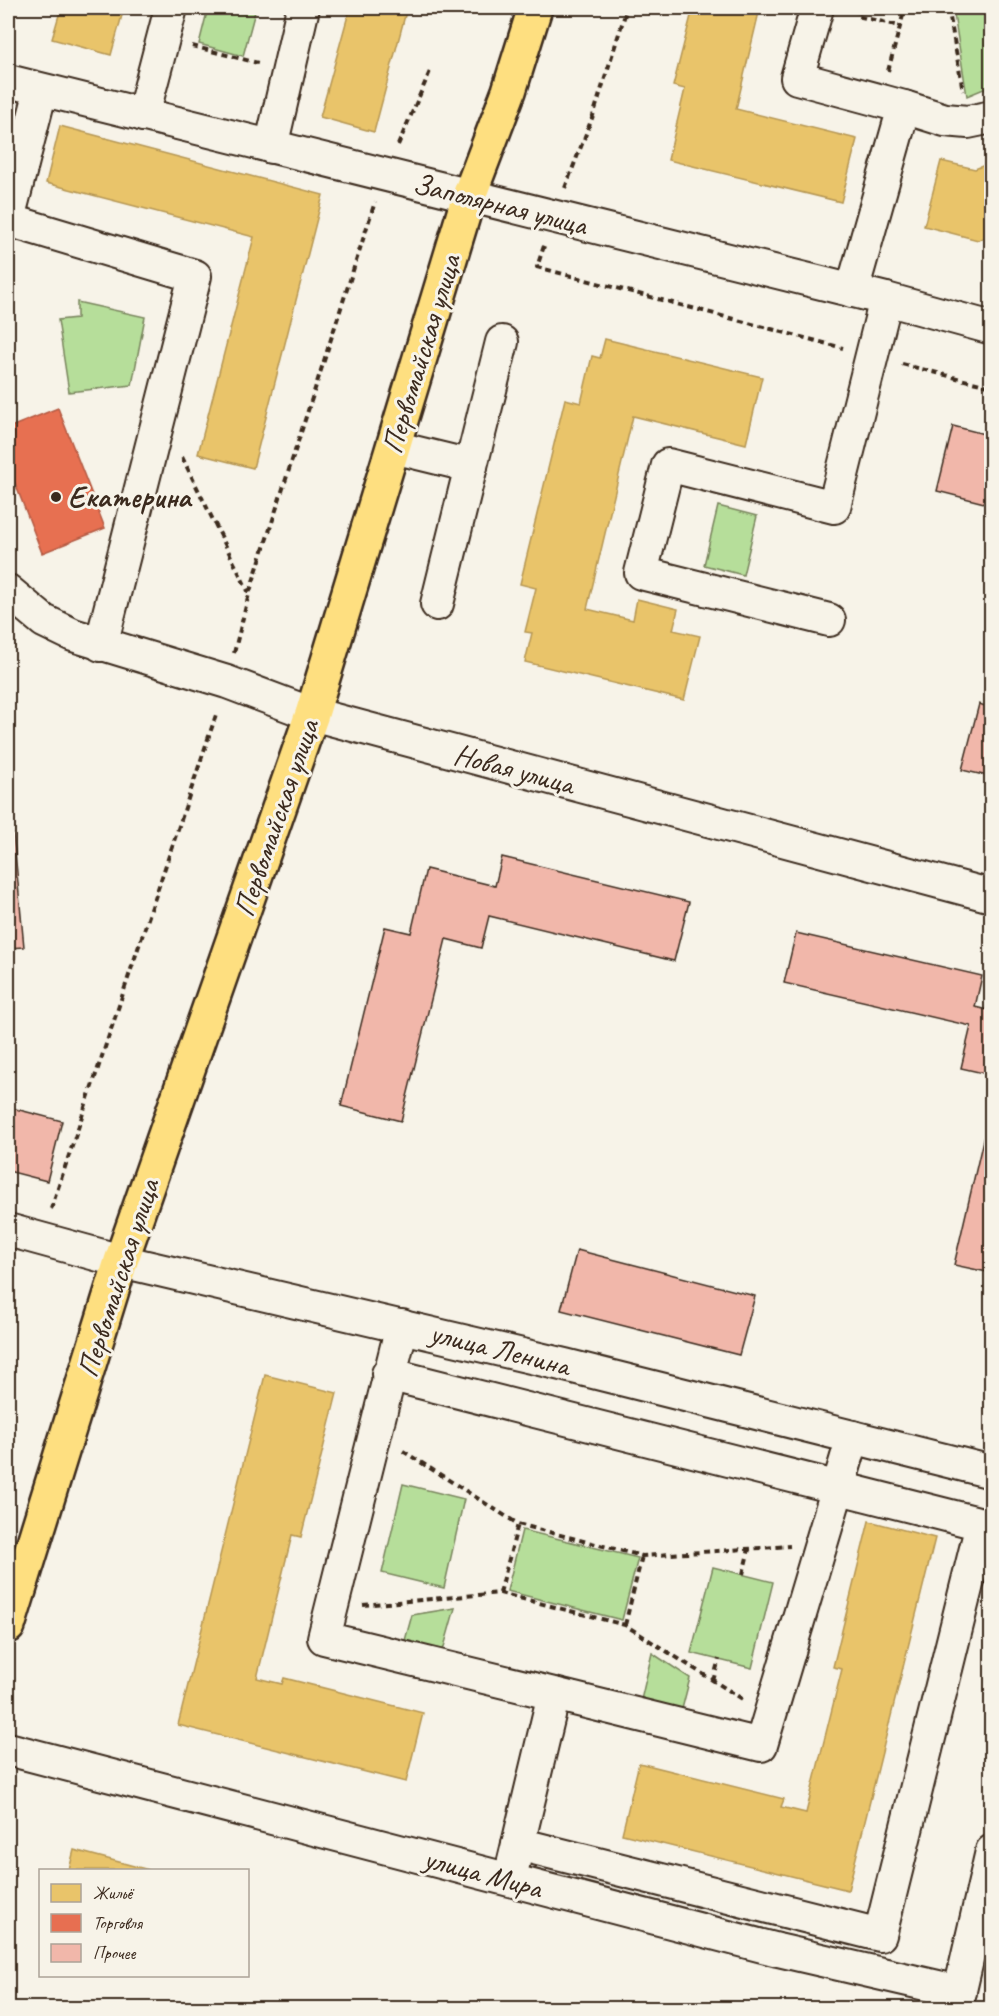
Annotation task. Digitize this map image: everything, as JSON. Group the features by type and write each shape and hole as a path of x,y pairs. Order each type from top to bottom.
{"main road":[{"name":"Первомайская улица","path":"8,1626 121,1261 312,714 469,196 509,91 535,8"}],"street":[{"path":"143,115 171,8"},
{"path":"271,147 303,8"},
{"path":"817,8 797,78 945,120 980,119"},
{"name":"Заполярная улица","path":"8,81 886,299 992,328"},
{"path":"41,90 8,219 195,276 101,645"},
{"path":"852,291 892,104"},
{"path":"829,620 641,573 668,465 834,507 886,299"},
{"path":"437,604 502,342"},
{"path":"393,447 471,466"},
{"name":"Новая улица","path":"8,591 44,621 73,635 226,682 312,714 992,896"},
{"name":"улица Ленина","path":"8,1230 121,1261 402,1326 992,1472"},
{"path":"402,1326 388,1374 324,1638 761,1745 854,1437"},
{"path":"388,1374 982,1524 879,1935 518,1844"},
{"path":"509,1880 554,1694"},
{"name":"улица Мира","path":"8,1749 778,1950 958,2000"},
{"path":"958,2000 992,1851"}],"path":[{"path":"859,8 857,16 900,26"},
{"path":"892,104 900,26 905,8"},
{"path":"933,8 950,10 980,119"},
{"path":"163,38 288,72"},
{"path":"181,454 249,594"},
{"path":"374,1433 518,1524 642,1556 822,1544"},
{"path":"500,1593 518,1524"},
{"path":"743,1574 750,1549"},
{"path":"625,1625 642,1556"},
{"path":"331,1608 500,1593 625,1625 770,1716"},
{"path":"713,1681 718,1659"}],"green space":[{"path":"208,8 256,8 243,56 199,44"},
{"path":"956,8 991,8 991,86 967,96 954,14"},
{"path":"77,302 145,317 132,385 69,392 58,320 77,318"},
{"path":"718,506 757,516 743,575 704,565"},
{"path":"403,1484 464,1499 444,1588 382,1573"},
{"path":"522,1530 638,1558 622,1620 507,1591"},
{"path":"713,1567 773,1582 752,1668 691,1653"},
{"path":"455,1608 442,1654 404,1644 412,1615"},
{"path":"652,1653 690,1678 682,1709 641,1700"}],"building: Жильё":[{"path":"61,8 124,8 111,55 52,39"},
{"path":"350,8 407,8 374,132 320,117"},
{"path":"693,8 760,8 736,109 857,139 841,202 668,160 685,89 673,86"},
{"path":"60,126 323,195 253,468 198,454 254,237 46,183"},
{"path":"941,161 975,169 992,162 992,235 978,240 924,226"},
{"path":"605,339 762,377 746,444 633,416 587,609 633,620 637,599 678,609 673,630 700,636 684,700 525,662 532,633 525,632 536,588 520,584 565,399 581,403 592,356 600,358"},
{"path":"265,1375 337,1393 301,1537 292,1535 257,1678 282,1684 284,1678 423,1713 406,1782 178,1725"},
{"path":"869,1521 935,1538 848,1890 622,1834 639,1763 784,1799 781,1807 806,1813 842,1669 833,1667"},
{"path":"74,1850 145,1869 69,1869"}],"building: Торговля":[{"name":"Екатерина","path":"58,408 105,528 42,553 8,465 8,428"}],"building: Прочее":[{"path":"953,426 992,436 992,505 937,491"},
{"path":"979,704 992,708 992,777 962,770"},
{"path":"10,799 24,947 8,948 8,800"},
{"path":"502,857 689,902 674,961 489,916 481,948 446,939 401,1121 341,1106 385,927 411,933 426,869 495,886"},
{"path":"796,933 982,976 975,1007 992,1011 992,1075 961,1068 971,1026 784,983"},
{"path":"992,1101 992,1273 954,1265"},
{"path":"8,1107 62,1121 47,1181 8,1171"},
{"path":"577,1250 755,1296 739,1355 561,1310"}],"place":[{"name":"Екатерина","path":"56,497"}]}
